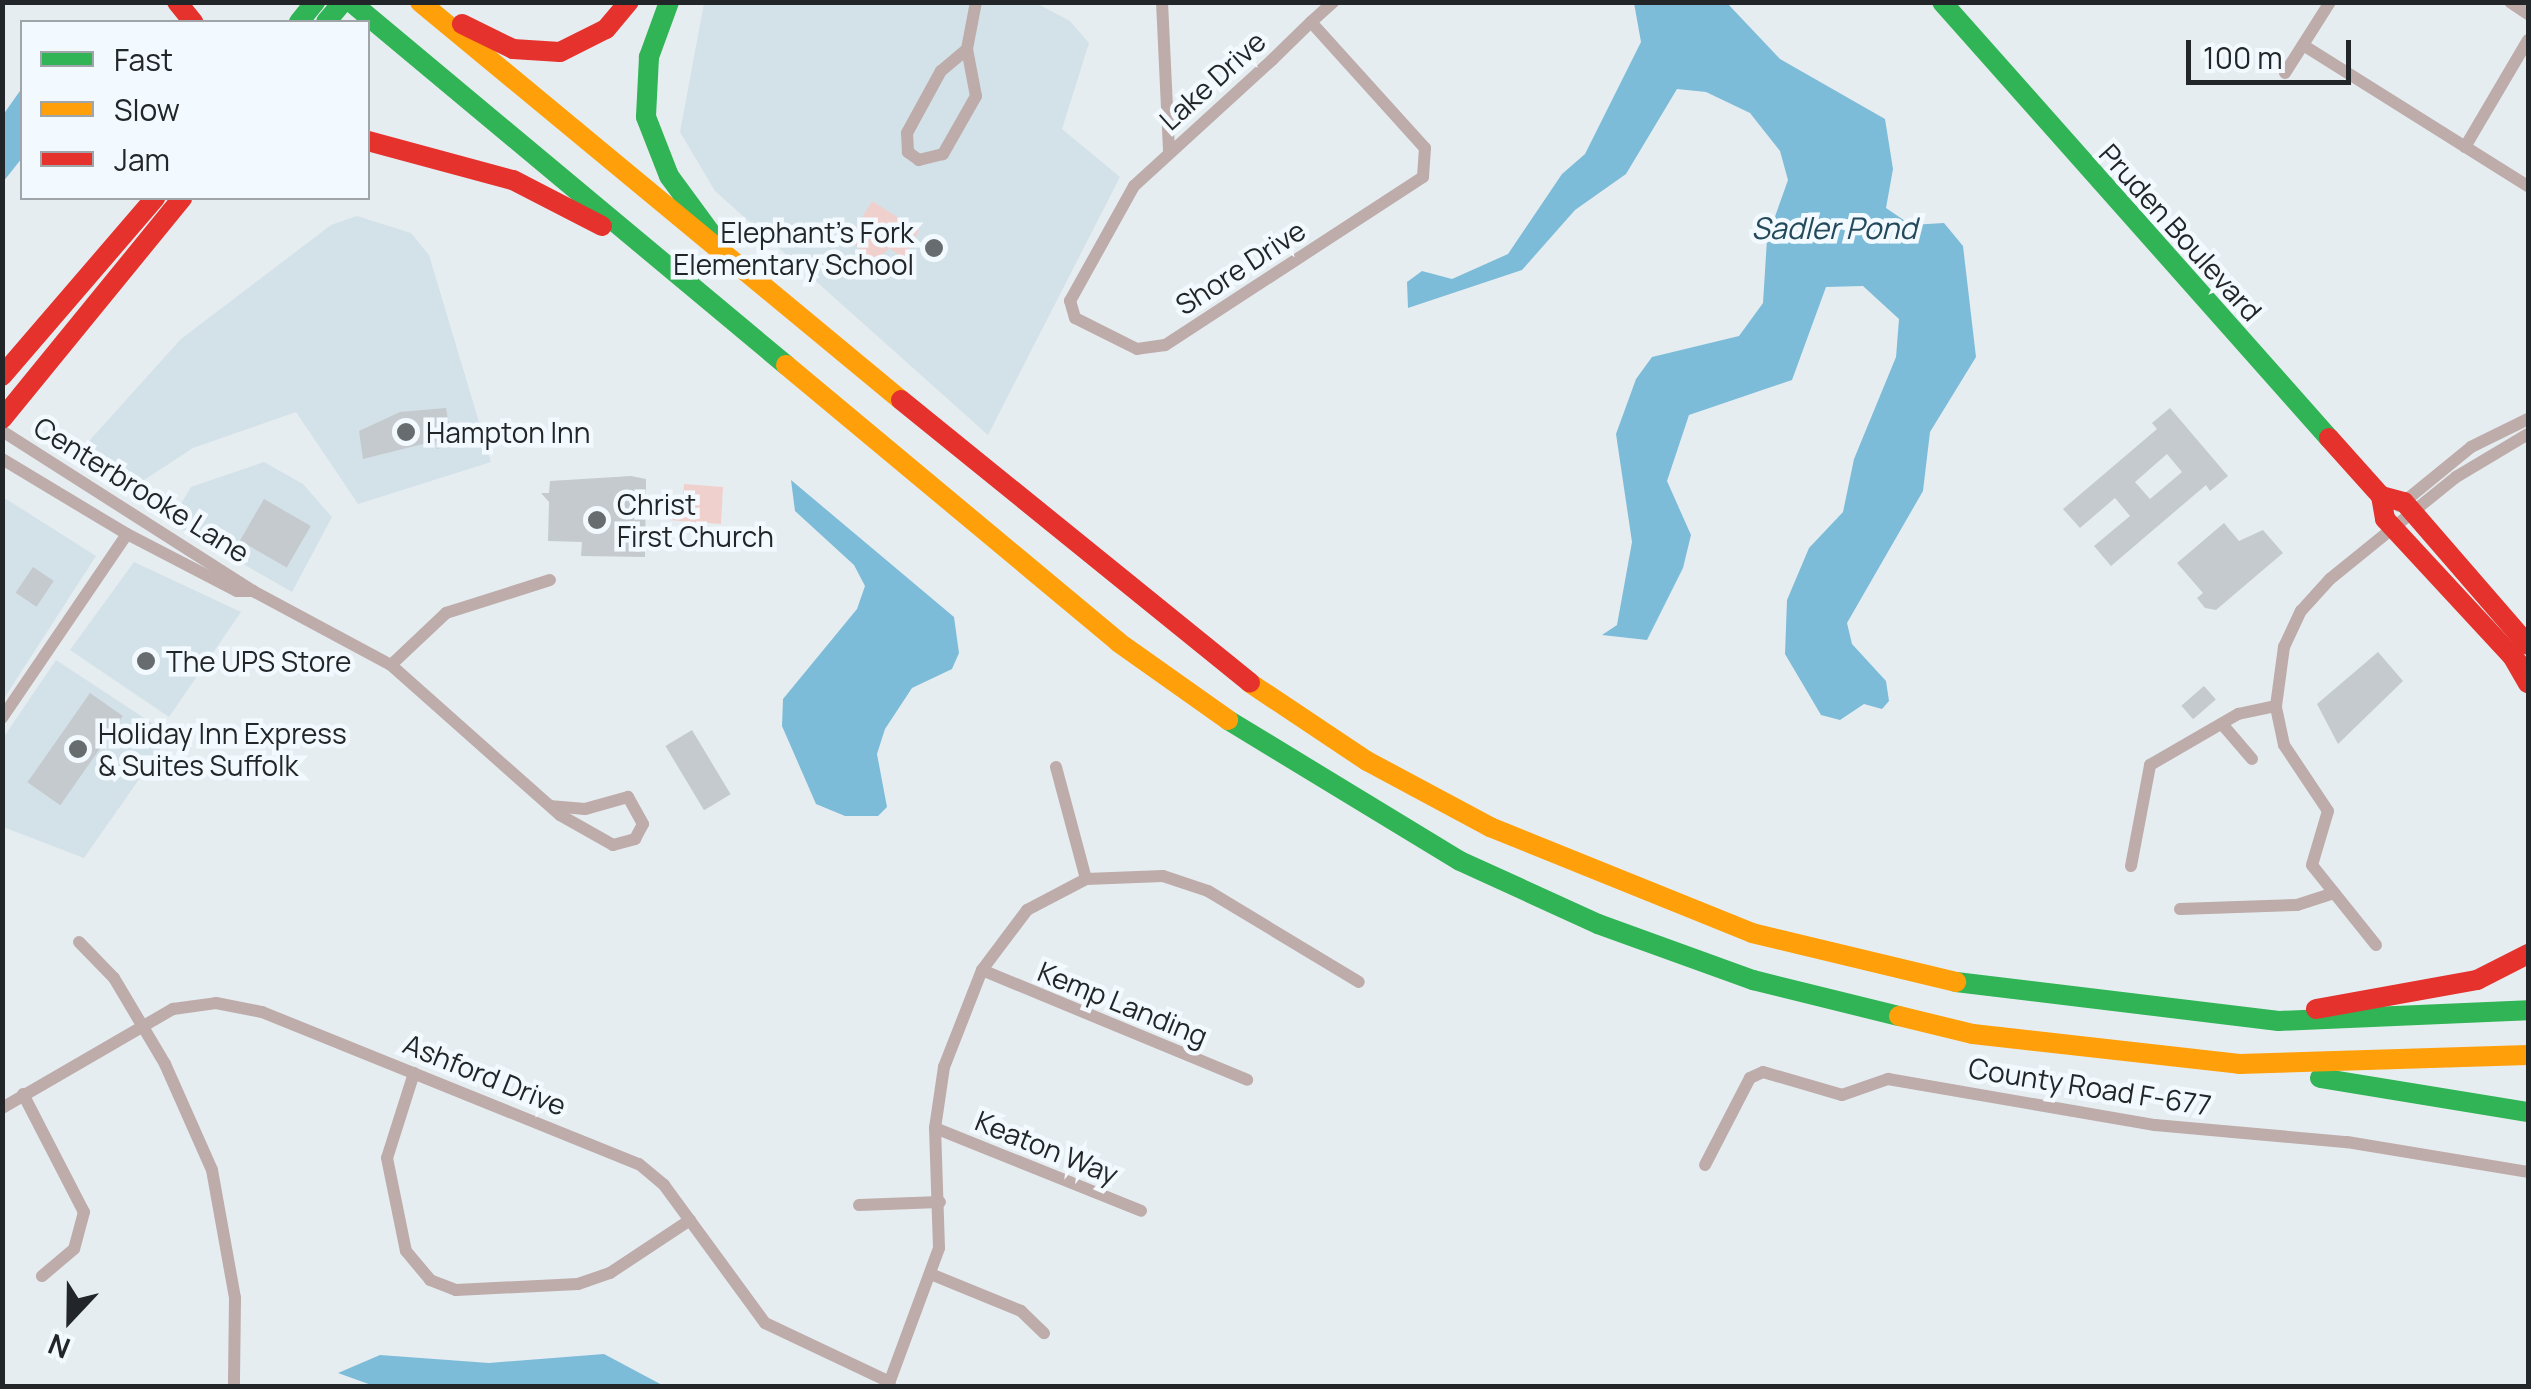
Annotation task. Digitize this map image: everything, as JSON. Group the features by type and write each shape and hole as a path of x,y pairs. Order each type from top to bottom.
{"main road":[{"path":"351,2 1180,689 1282,760 1460,862 1642,941 1815,998 1972,1034 2528,1112"},
{"path":"420,2 1213,659 1434,798 1596,876 1752,933 1938,981 2093,1007 2279,1021 2528,1010"},
{"path":"432,2 491,40 544,54 590,40 629,2"},
{"path":"670,2 645,77 652,141 740,270"},
{"name":"Pruden Boulevard","path":"1942,2 2381,496"},
{"path":"370,143 542,192 734,321"},
{"path":"2,376 153,200"},
{"path":"2,418 180,200"},
{"path":"2381,496 2409,507 2520,650 2528,675"},
{"path":"2381,496 2387,529 2520,650 2528,683"},
{"path":"2093,1007 2340,1006 2477,980 2528,954"},
{"path":"2158,1058 2368,1066 2528,1055"}],"street":[{"path":"967,49 941,71 907,134 908,152 918,160 943,154 976,96 967,49 976,2"},
{"path":"1162,2 1168,152"},
{"name":"Lake Drive","path":"1168,152 1333,2"},
{"path":"2285,73 2330,2"},
{"path":"2510,2 2528,14"},
{"name":"Shore Drive","path":"1168,152 1121,203 1070,302 1075,318 1137,349 1165,346 1427,170 1418,138 1311,22"},
{"path":"2465,146 2528,40"},
{"path":"2303,45 2528,186"},
{"path":"2376,946 2310,858 2328,811 2292,763 2276,706 2284,648 2301,612 2471,447 2528,419"},
{"name":"Centerbrooke Lane","path":"2,430 252,591 391,664 514,781 552,806 613,844 635,839 642,824 628,796 585,810 552,806"},
{"path":"2409,507 2528,434"},
{"name":"Centerbrooke Lane","path":"2,459 127,534 236,591 252,591"},
{"path":"2,718 127,534"},
{"path":"391,664 446,613 550,580"},
{"path":"2131,866 2146,770 2222,724 2276,706"},
{"path":"2222,724 2252,759"},
{"path":"1056,767 1086,879"},
{"path":"889,1384 933,1274 940,1202 935,1128 944,1067 982,970 1027,910 1086,879 1142,874 1188,882 1359,982"},
{"path":"2180,909 2297,905 2334,894"},
{"path":"78,942 106,966 188,1108 222,1208 236,1298 234,1386"},
{"name":"Kemp Landing","path":"982,970 1247,1080"},
{"name":"Ashford Drive","path":"2,1108 140,1024 181,1007 239,1006 639,1164 690,1220 765,1323 889,1384"},
{"name":"County Road F-677","path":"1704,1165 1750,1078 1763,1072 1842,1095 1888,1079 2155,1125 2346,1142 2528,1172"},
{"path":"414,1073 388,1158 406,1251 430,1280 456,1290 578,1284 610,1273 690,1220"},
{"path":"23,1094 84,1212 74,1250 42,1276"},
{"name":"Keaton Way","path":"935,1128 1141,1212"},
{"path":"859,1205 940,1202"},
{"path":"933,1274 1020,1311 1044,1333"}],"shaded area":[{"name":"Elephant's Fork Elementary School","path":"704,3 1036,3 1070,21 1089,43 1062,129 1120,177 988,435 715,191 680,132"},
{"path":"872,201 919,231 903,258 889,248 875,263 849,239"},
{"path":"357,216 411,233 429,255 491,462 358,504 296,412 193,448 135,486 80,451 181,339 331,225"},
{"path":"264,462 303,484 332,517 292,592 170,522 191,487"},
{"path":"684,484 723,487 721,524 668,520 669,496 683,496"},
{"path":"3,497 96,556 3,700"},
{"path":"134,562 241,612 169,717 70,650"},
{"path":"56,660 170,735 84,858 3,827 3,738"}],"water":[{"name":"Sadler Pond","path":"1634,3 1727,3 1780,59 1885,119 1893,169 1886,208 1911,225 1944,223 1963,246 1976,357 1930,432 1923,491 1847,623 1852,644 1886,681 1889,701 1882,709 1864,704 1840,720 1821,715 1785,654 1787,600 1809,548 1843,512 1854,459 1896,357 1899,319 1863,286 1826,287 1792,380 1689,415 1667,481 1691,535 1683,568 1647,640 1602,635 1617,625 1632,542 1616,434 1636,379 1652,357 1739,336 1763,303 1767,239 1788,180 1780,151 1750,113 1706,92 1677,89 1626,174 1575,210 1522,270 1408,308 1407,282 1422,271 1452,279 1508,254 1562,174 1585,154 1641,42"},
{"path":"20,91 20,161 3,182 3,115"},
{"path":"791,480 954,617 959,653 952,669 912,688 885,729 877,754 887,807 878,816 845,816 816,804 782,726 783,699 857,609 865,586 854,565 795,511"},
{"path":"604,1354 664,1386 374,1386 338,1373 380,1355 489,1363"}],"building":[{"name":"Hampton Inn","path":"446,408 452,444 437,449 435,441 363,459 359,431 400,412"},
{"path":"2170,408 2228,476 2210,491 2206,485 2111,566 2094,546 2130,516 2115,498 2080,528 2063,509 2157,429 2152,423","holes":["2167,454 2182,472 2150,499 2135,482"]},
{"name":"Christ First Church","path":"631,476 646,479 645,557 581,556 582,542 548,541 549,502 541,493 549,493 550,481"},
{"path":"264,499 311,526 287,568 240,541"},
{"path":"2224,523 2239,541 2263,530 2283,553 2216,610 2205,608 2197,598 2203,593 2177,563"},
{"path":"33,567 54,581 36,607 16,593"},
{"path":"2378,652 2403,681 2338,744 2317,704"},
{"path":"2204,686 2216,700 2193,719 2181,706"},
{"name":"Holiday Inn Express & Suites Suffolk","path":"90,693 123,716 60,805 27,782"},
{"path":"692,730 731,794 704,810 665,746"}],"traffic: fast":[{"path":"301,20 315,2"},
{"path":"328,20 343,2"},
{"path":"351,2 786,365"},
{"path":"669,2 649,57 646,117 669,176 713,236"},
{"path":"1942,2 2329,438"},
{"path":"1228,720 1460,861 1598,924 1753,980 1899,1016"},
{"path":"1956,982 2279,1021 2528,1010"},
{"path":"2320,1078 2528,1112"}],"traffic: slow":[{"path":"420,2 901,400"},
{"path":"786,365 1118,642 1228,720"},
{"path":"1250,683 1367,761 1490,827 1752,933 1956,982"},
{"path":"1899,1016 1973,1034 2239,1064 2528,1055"}],"traffic: jam":[{"path":"177,2 191,20"},
{"path":"462,24 513,49 560,52 606,29 629,2"},
{"path":"370,142 513,180 602,226"},
{"path":"2,376 153,200"},
{"path":"2,419 180,200"},
{"path":"901,400 1250,683"},
{"path":"2329,438 2381,496 2385,519 2521,666"},
{"path":"2381,496 2404,502 2528,645"},
{"path":"2511,654 2528,683"},
{"path":"2316,1009 2477,980 2528,954"}],"place":[{"name":"Elephant's Fork Elementary School","path":"934,248"},
{"name":"Hampton Inn","path":"406,432"},
{"name":"Christ First Church","path":"597,520"},
{"name":"The UPS Store","path":"146,661"},
{"name":"Holiday Inn Express & Suites Suffolk","path":"78,749"}]}
